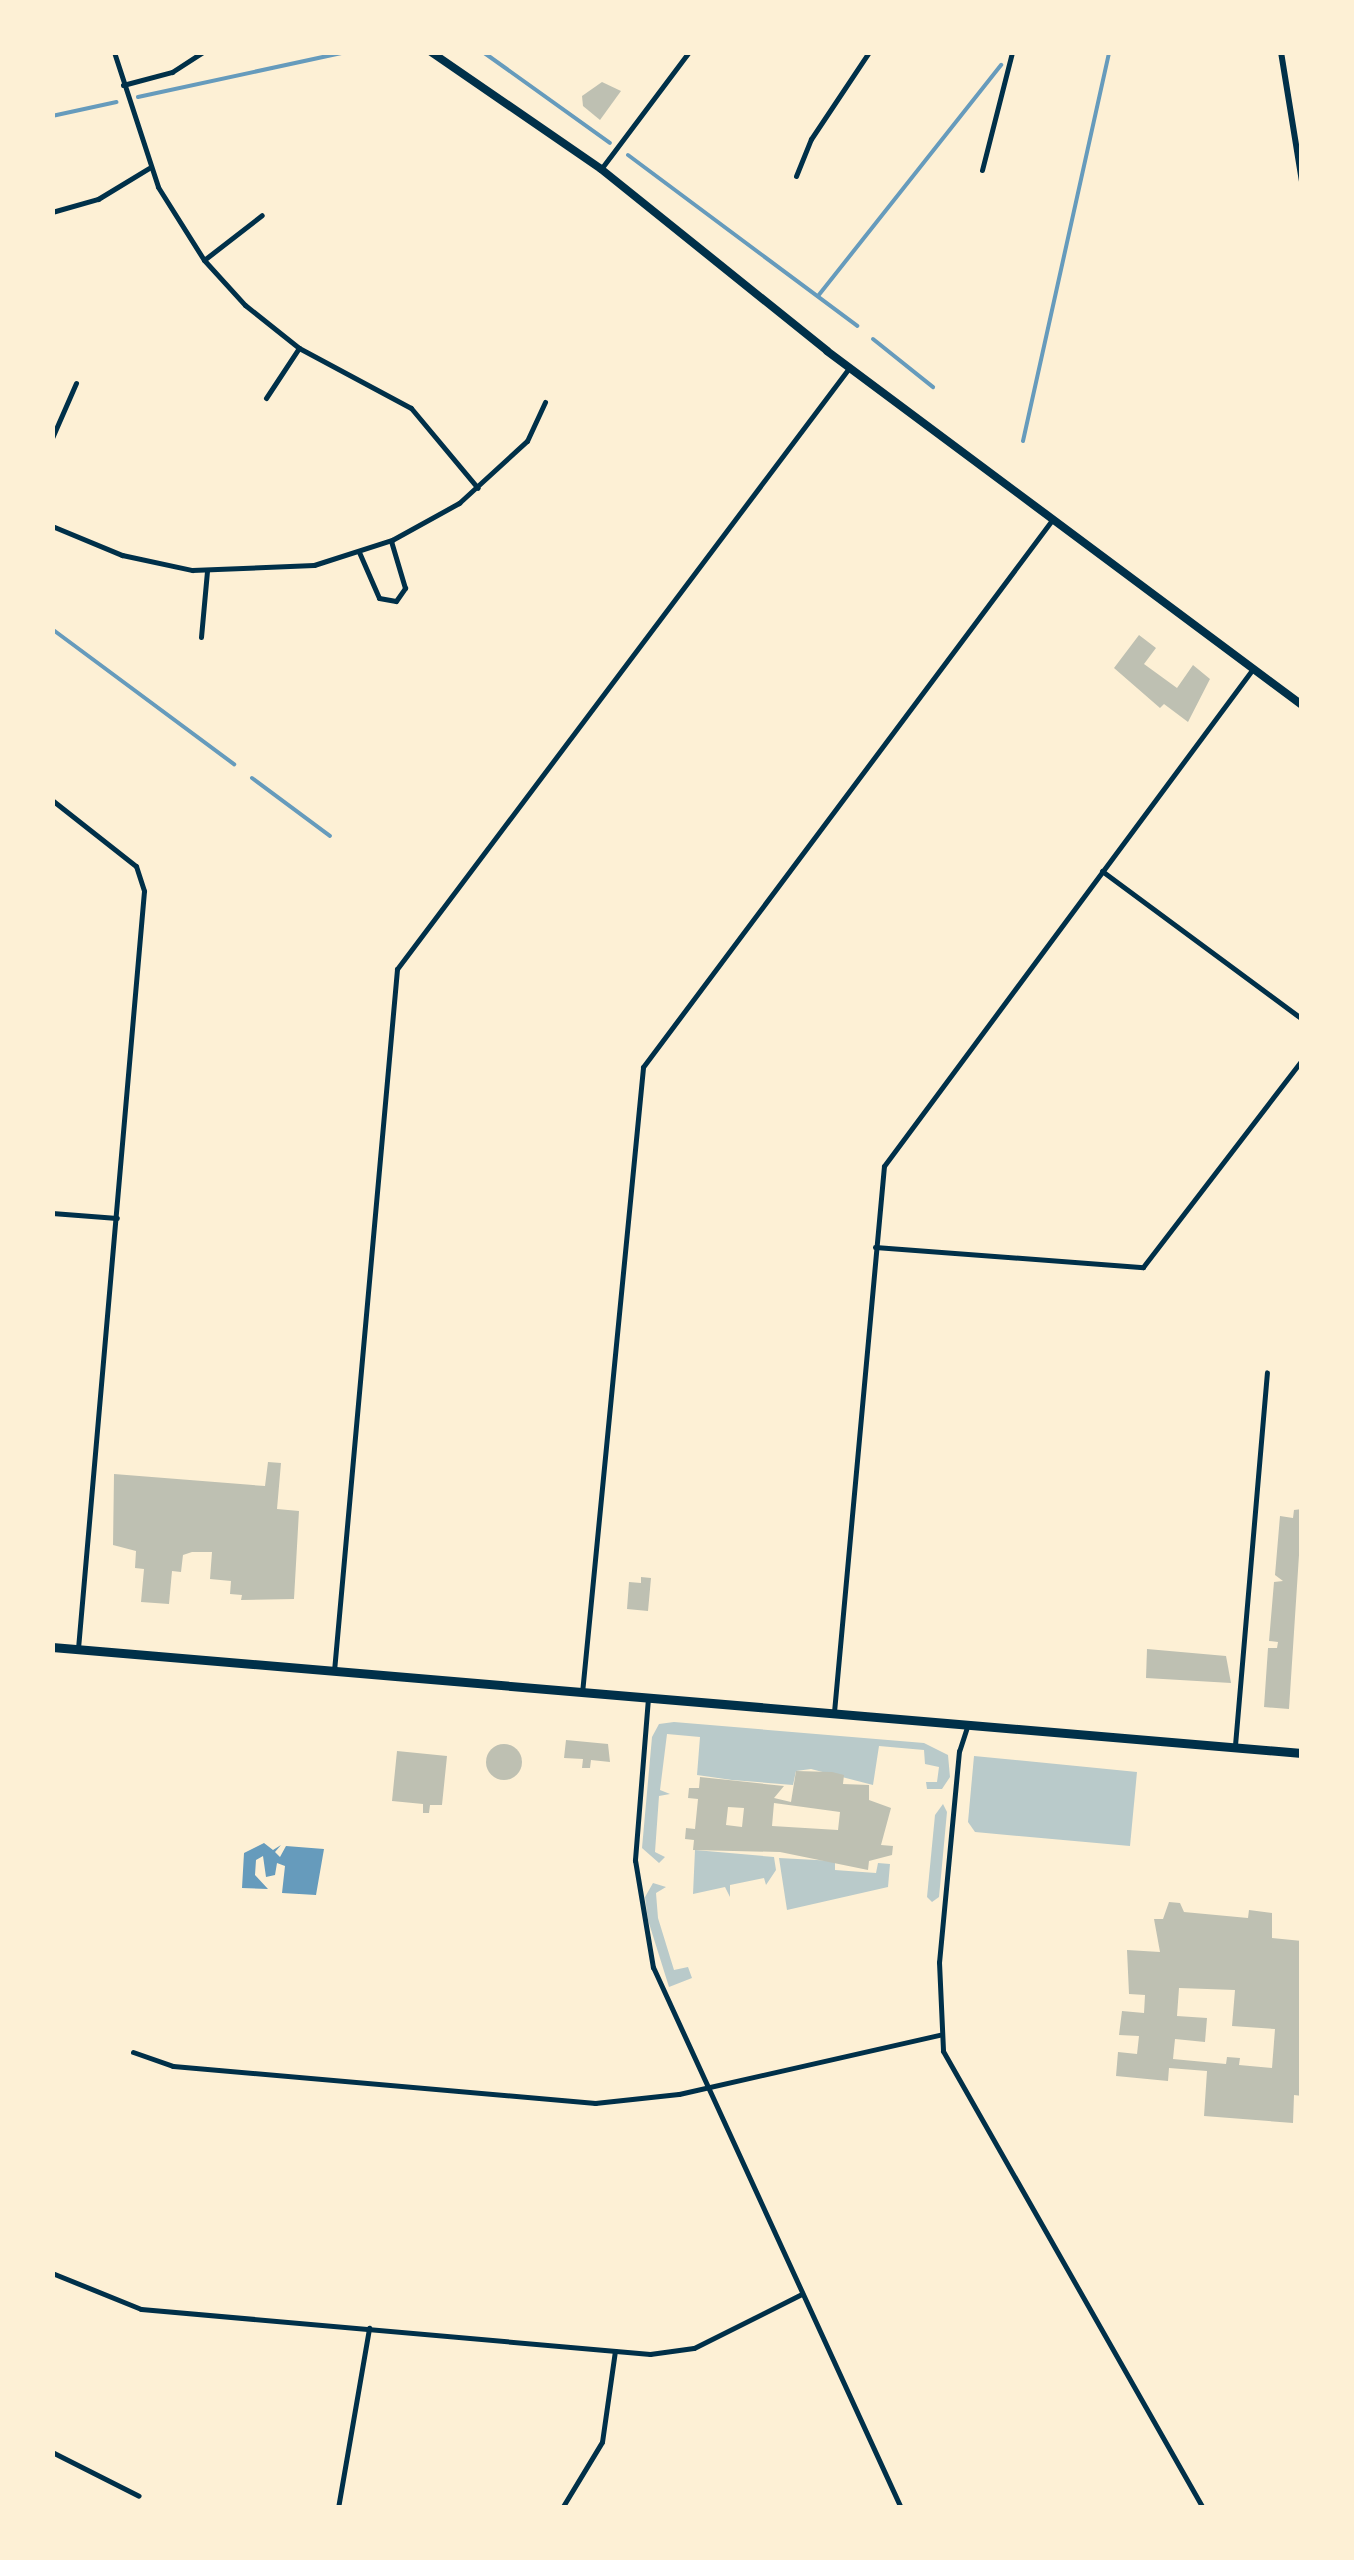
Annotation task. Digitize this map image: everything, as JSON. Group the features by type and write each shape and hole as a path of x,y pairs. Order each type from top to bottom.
{"main road":[{"path":"430,52 600,169 850,367 1302,704"},
{"path":"52,1647 1302,1753"}],"street":[{"path":"114,52 150,168 204,260 244,305 299,348 411,408 478,488"},
{"path":"123,85 172,72 203,52"},
{"path":"600,169 689,52"},
{"path":"796,176 811,139 869,52"},
{"path":"982,170 1012,52"},
{"path":"1281,52 1302,181"},
{"path":"52,212 98,199 150,168"},
{"path":"204,260 262,215"},
{"path":"266,398 299,348"},
{"path":"334,1671 397,969 850,367"},
{"path":"52,438 76,383"},
{"path":"52,526 122,555 207,572 266,572 359,552 391,541 478,488 527,441 545,402"},
{"path":"582,1692 643,1066 1052,519"},
{"path":"359,552 380,598 396,601 404,578 391,541"},
{"path":"201,637 207,572"},
{"path":"834,1714 875,1247 887,1159 1252,670"},
{"path":"52,800 125,856 143,880 78,1649"},
{"path":"1102,871 1302,1019"},
{"path":"875,1247 1143,1268 1302,1060"},
{"path":"52,1213 116,1218"},
{"path":"1235,1748 1268,1372"},
{"path":"648,1698 636,1838 638,1908 653,1967 901,2508"},
{"path":"968,1727 959,1751 938,2035 954,2076 1202,2508"},
{"path":"133,2052 173,2066 595,2103 707,2088 938,2035"},
{"path":"52,2273 132,2308 669,2354 694,2348 802,2294"},
{"path":"338,2508 369,2328"},
{"path":"562,2508 602,2442 615,2351"},
{"path":"52,2452 139,2496"}],"shaded area":[{"path":"674,1722 924,1743 948,1755 950,1777 942,1789 927,1789 926,1782 937,1782 939,1767 925,1764 924,1750 879,1746 873,1785 811,1769 796,1771 793,1785 697,1775 700,1737 667,1734 660,1790 670,1794 659,1796 655,1852 665,1857 659,1863 642,1848 652,1737 659,1724"},
{"path":"974,1756 1137,1772 1130,1846 975,1832 968,1822"},
{"path":"943,1804 947,1812 939,1897 932,1902 927,1897 935,1815"},
{"path":"695,1850 774,1857 776,1870 766,1885 764,1878 730,1885 730,1897 725,1887 693,1894"},
{"path":"779,1858 835,1861 835,1870 876,1873 878,1863 890,1864 888,1887 787,1910"},
{"path":"653,1883 666,1887 656,1893 658,1918 674,1970 688,1967 692,1978 669,1987 648,1920 645,1897"}],"water":[{"path":"264,1843 273,1850 281,1845 275,1852 280,1857 286,1846 324,1849 316,1895 282,1893 285,1866 277,1863 275,1875 266,1877 263,1856 256,1860 255,1875 268,1889 242,1888 244,1853"}],"building":[{"path":"602,82 621,91 600,120 583,106 582,96"},
{"path":"1139,635 1156,648 1144,664 1177,688 1193,665 1210,679 1188,722 1164,704 1160,708 1114,668"},
{"path":"268,1462 281,1463 277,1509 299,1511 294,1599 241,1600 242,1595 230,1594 231,1581 210,1579 212,1552 192,1552 183,1555 181,1572 172,1571 169,1604 141,1602 144,1569 135,1568 136,1551 113,1545 114,1474 265,1486"},
{"path":"1302,1509 1289,1709 1264,1707 1268,1648 1277,1648 1278,1642 1269,1641 1274,1582 1283,1581 1275,1575 1280,1516 1293,1518 1294,1510"},
{"path":"641,1577 651,1578 648,1611 627,1609 629,1582 641,1583"},
{"path":"1147,1649 1226,1656 1231,1683 1146,1678"},
{"path":"566,1740 608,1744 610,1762 591,1760 590,1768 582,1768 583,1759 564,1758"},
{"path":"504,1744 517,1749 522,1762 517,1775 504,1780 491,1775 486,1762 491,1749"},
{"path":"397,1751 447,1756 442,1805 430,1805 429,1813 423,1813 423,1804 392,1801"},
{"path":"796,1771 832,1772 844,1775 843,1784 869,1785 869,1800 891,1808 881,1845 893,1846 892,1855 869,1861 868,1870 780,1852 693,1850 694,1840 685,1839 686,1828 695,1829 698,1799 688,1798 689,1788 699,1788 700,1777 784,1786 774,1798 791,1802","holes":["774,1803 840,1812 838,1830 772,1826","728,1807 744,1808 742,1827 726,1825"]},
{"path":"1169,1902 1180,1903 1184,1912 1248,1918 1249,1910 1272,1913 1272,1938 1302,1941 1302,2096 1294,2095 1293,2123 1204,2116 1207,2071 1169,2068 1168,2081 1116,2076 1118,2052 1137,2054 1139,2036 1119,2035 1122,2011 1144,2013 1145,1995 1129,1994 1127,1950 1160,1952 1154,1919 1163,1919","holes":["1179,1988 1235,1990 1232,2026 1275,2029 1272,2068 1239,2065 1240,2058 1227,2057 1226,2064 1173,2059 1175,2039 1205,2042 1207,2018 1177,2016"]}],"waterway":[{"path":"138,97 347,52"},
{"path":"483,52 610,143"},
{"path":"1023,441 1109,52"},
{"path":"818,296 1001,65"},
{"path":"52,116 117,102"},
{"path":"628,155 857,326"},
{"path":"873,339 933,387"},
{"path":"52,629 234,764"},
{"path":"252,778 330,836"}]}
